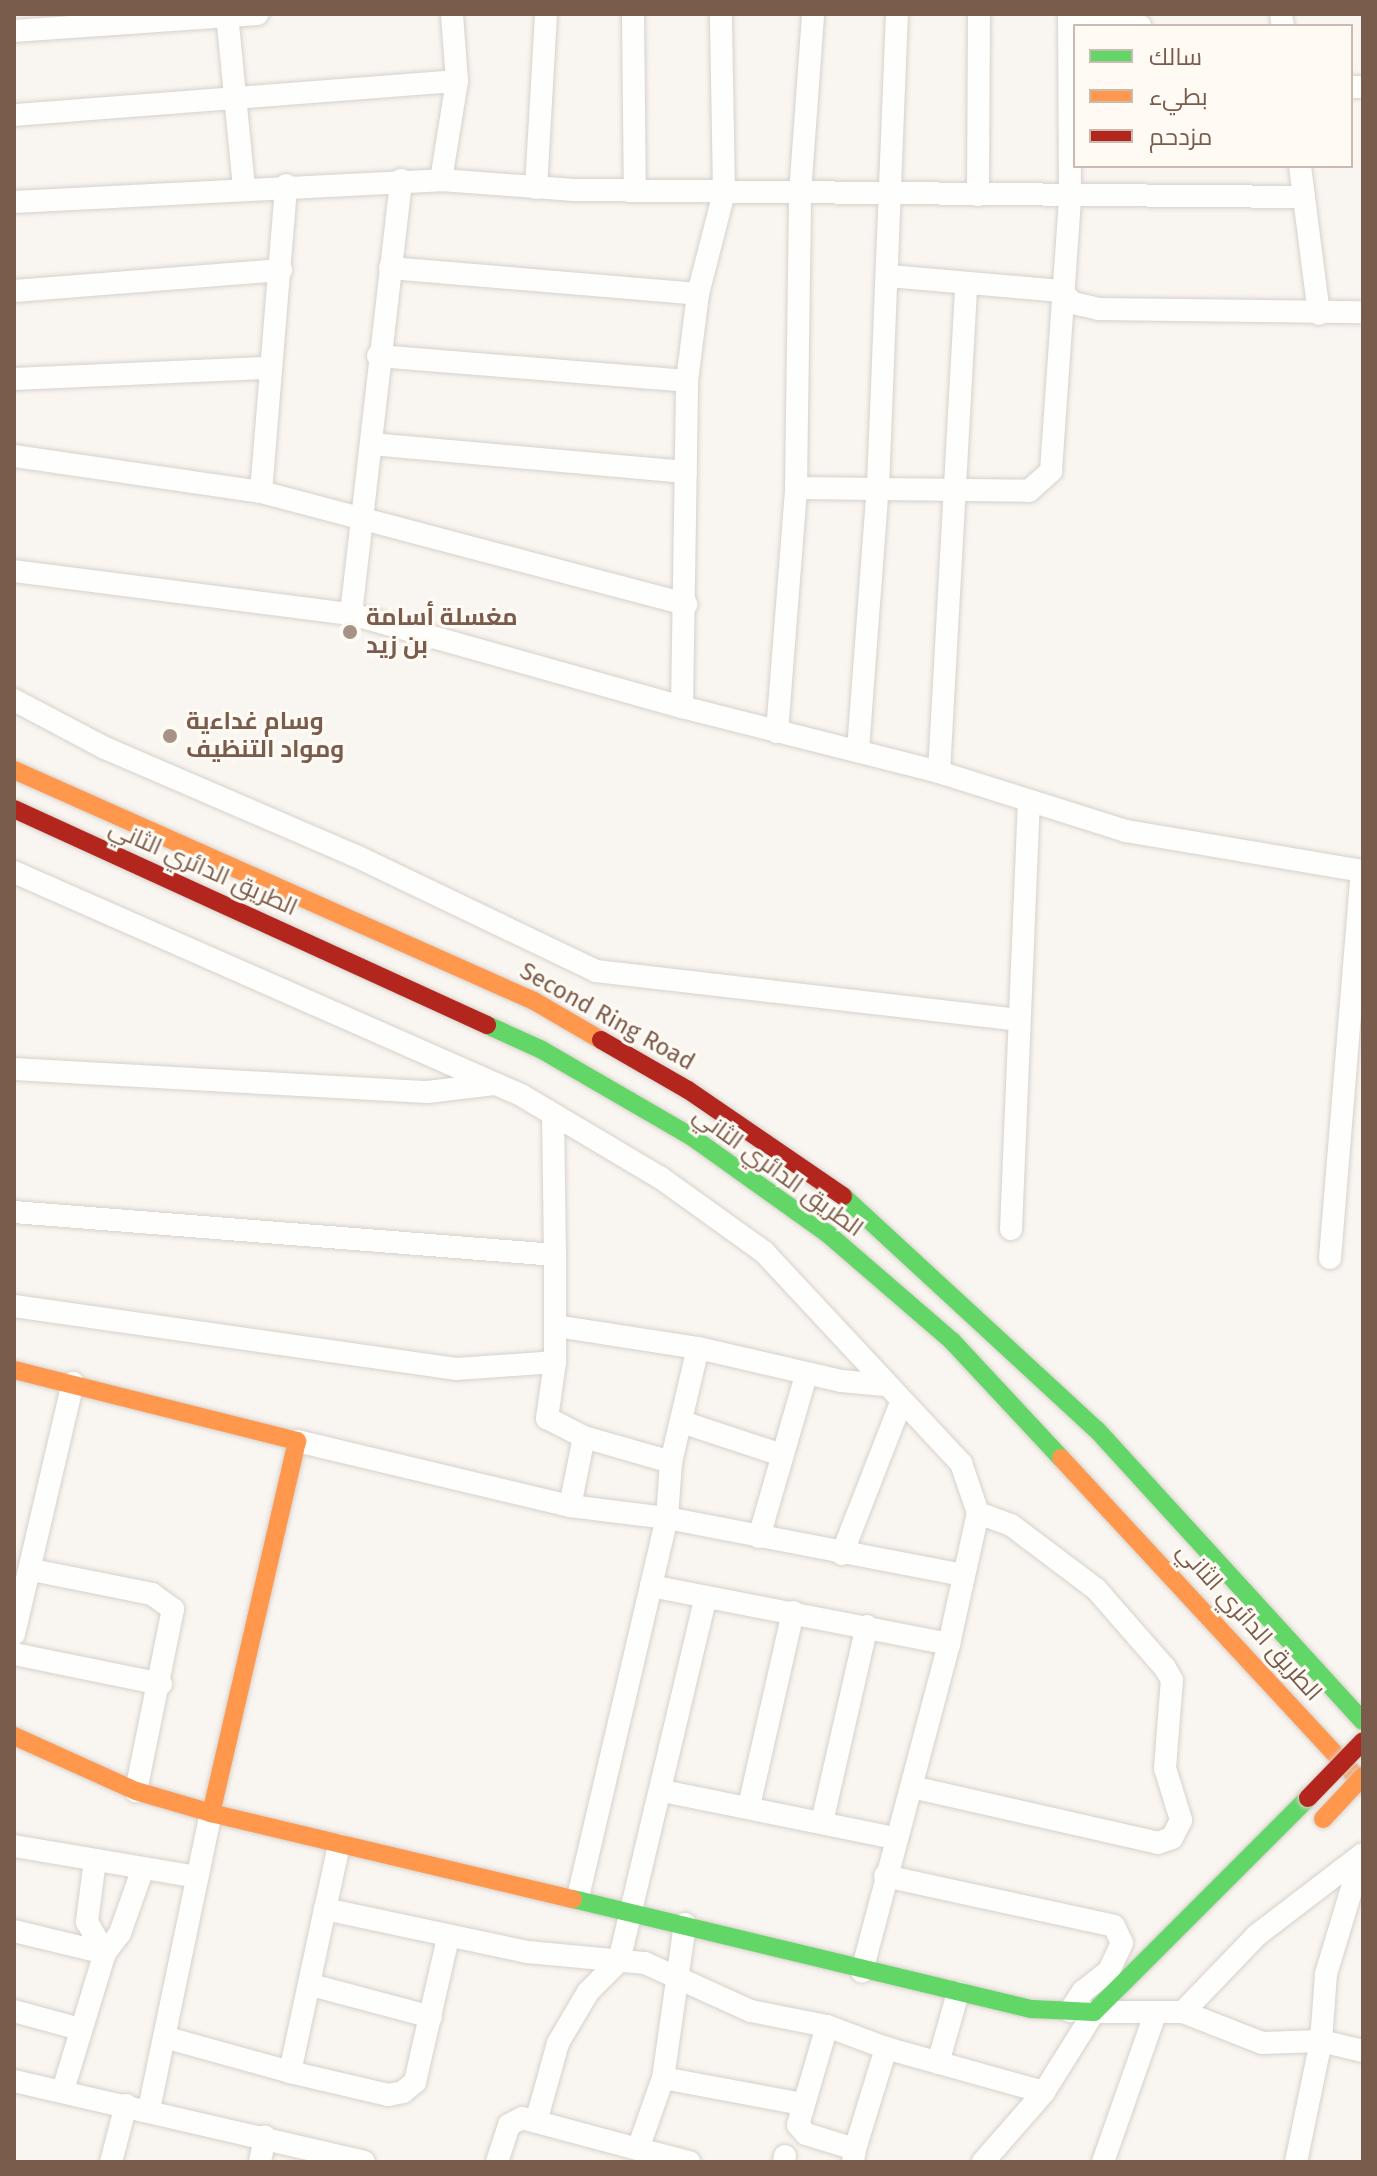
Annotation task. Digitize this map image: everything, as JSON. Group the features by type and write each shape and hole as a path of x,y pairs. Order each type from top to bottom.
{"main road":[{"path":"14,756 113,812"},
{"name":"Second Ring Road","path":"14,770 534,1001 688,1090 859,1207 1097,1430"},
{"name":"الطريق الدائري الثاني","path":"14,809 401,981 542,1050 692,1137 828,1234 963,1352 1363,1784"},
{"path":"14,819 99,849"},
{"path":"14,1370 297,1441 211,1813"},
{"name":"الطريق الدائري الثاني","path":"1097,1430 1363,1721"},
{"path":"14,1736 136,1791 211,1813 339,1845 578,1897 862,1972 1032,2009 1094,2012 1244,1866 1363,1741"},
{"path":"1244,1866 1323,1819 1363,1776"}],"street":[{"path":"14,31 257,14"},
{"path":"441,180 457,81 452,14"},
{"path":"536,188 546,14"},
{"path":"633,14 635,191"},
{"path":"682,707 686,604 687,381 698,294 724,193 721,14"},
{"path":"777,732 796,488 800,193 813,14"},
{"path":"858,750 878,486 889,276 897,14"},
{"path":"978,195 979,14"},
{"path":"227,15 232,96 244,187"},
{"path":"796,488 878,486 1029,491 1051,471 1061,291 1070,198 1072,97 1069,15 1127,24"},
{"path":"14,115 457,81"},
{"path":"1300,168 1319,314"},
{"path":"351,614 364,516 378,356 401,180"},
{"path":"14,202 401,180 536,188 724,193 1070,198 1304,197"},
{"path":"261,492 286,185"},
{"path":"390,268 698,294"},
{"path":"14,291 281,270"},
{"path":"889,276 1061,291 1073,303 1099,309 1319,314 1363,312"},
{"path":"939,772 958,490 966,285"},
{"path":"378,356 687,381"},
{"path":"14,379 270,368"},
{"path":"371,444 686,472"},
{"path":"14,456 261,492 364,516 686,604"},
{"path":"14,571 351,614 682,707 939,772 1126,831 1362,871 1330,1258"},
{"path":"14,700 105,748 356,856 596,971 1018,1020"},
{"path":"1011,1229 1029,801"},
{"path":"14,872 495,1084 661,1178 764,1252 844,1332 901,1403 961,1463 978,1513 949,1644 912,1787 894,1838 862,1972"},
{"path":"14,1069 427,1092 495,1084"},
{"path":"553,1115 556,1326 555,1362 547,1418 584,1437 671,1462"},
{"path":"14,1212 555,1255"},
{"path":"14,1306 456,1369 555,1362"},
{"path":"556,1326 698,1348 806,1375 885,1385"},
{"path":"578,1897 667,1518 671,1462 698,1348"},
{"path":"759,1537 806,1375"},
{"path":"14,1634 32,1570 73,1383"},
{"path":"842,1554 901,1403"},
{"path":"682,1422 782,1455"},
{"path":"570,1506 584,1437"},
{"path":"297,1441 570,1506 667,1518 964,1575"},
{"path":"912,1787 1158,1843 1172,1838 1181,1820 1165,1768 1172,1680 1165,1668 1096,1589 1011,1525 978,1513"},
{"path":"32,1570 166,1600 174,1622 136,1791"},
{"path":"651,1586 949,1644"},
{"path":"536,2122 558,2043 588,1992 619,1961 663,1791 706,1597"},
{"path":"749,1806 793,1612"},
{"path":"822,1822 867,1626"},
{"path":"14,1654 161,1684"},
{"path":"663,1791 749,1806 894,1838"},
{"path":"149,2109 211,1813"},
{"path":"290,2072 339,1845"},
{"path":"14,1846 197,1877"},
{"path":"1183,2012 1257,1935 1363,1854"},
{"path":"1302,2160 1321,2041 1326,1974 1363,1854"},
{"path":"95,1860 87,1922 105,1953"},
{"path":"63,2090 105,1953 120,1933 143,1868"},
{"path":"885,1876 1114,1926 1122,1943 1109,1971 1083,1991 1070,2011"},
{"path":"325,1909 448,1938 645,1963 680,1976 751,2011 827,2026 886,2048 1044,2092"},
{"path":"638,2149 663,2078 680,1976 685,1924"},
{"path":"14,1931 105,1953"},
{"path":"164,2037 388,2095 403,2092 415,2082 448,1938"},
{"path":"311,1985 431,2017"},
{"path":"938,2063 958,1993"},
{"path":"14,2011 80,2029"},
{"path":"983,2162 1044,2092 1094,2012 1183,2012 1262,2043 1321,2041 1363,2051"},
{"path":"1103,2162 1155,2014"},
{"path":"827,2026 802,2104 801,2131 854,2156 886,2048"},
{"path":"663,2078 802,2104"},
{"path":"14,2081 149,2109 364,2162"},
{"path":"111,2162 126,2105"},
{"path":"497,2162 509,2125 522,2118 689,2162"},
{"path":"260,2162 265,2136"}],"traffic: fast":[{"path":"487,1025 542,1050 692,1137 828,1234 952,1341 1061,1458"},
{"path":"843,1196 1097,1430 1363,1721"},
{"path":"573,1899 1032,2009 1094,2012 1308,1798"}],"traffic: slow":[{"path":"14,770 534,1001 601,1040"},
{"path":"14,1370 297,1441 211,1813"},
{"path":"1061,1458 1363,1784"},
{"path":"14,1736 136,1791 211,1813 573,1899"},
{"path":"1323,1819 1363,1776"}],"traffic: jam":[{"path":"14,809 487,1025"},
{"path":"601,1040 688,1090 843,1196"},
{"path":"1308,1798 1363,1741"}],"place":[{"name":"مغسلة أسامة بن زيد","path":"350,632"},
{"name":"وسام غداءية ومواد التنظيف","path":"170,736"}]}
